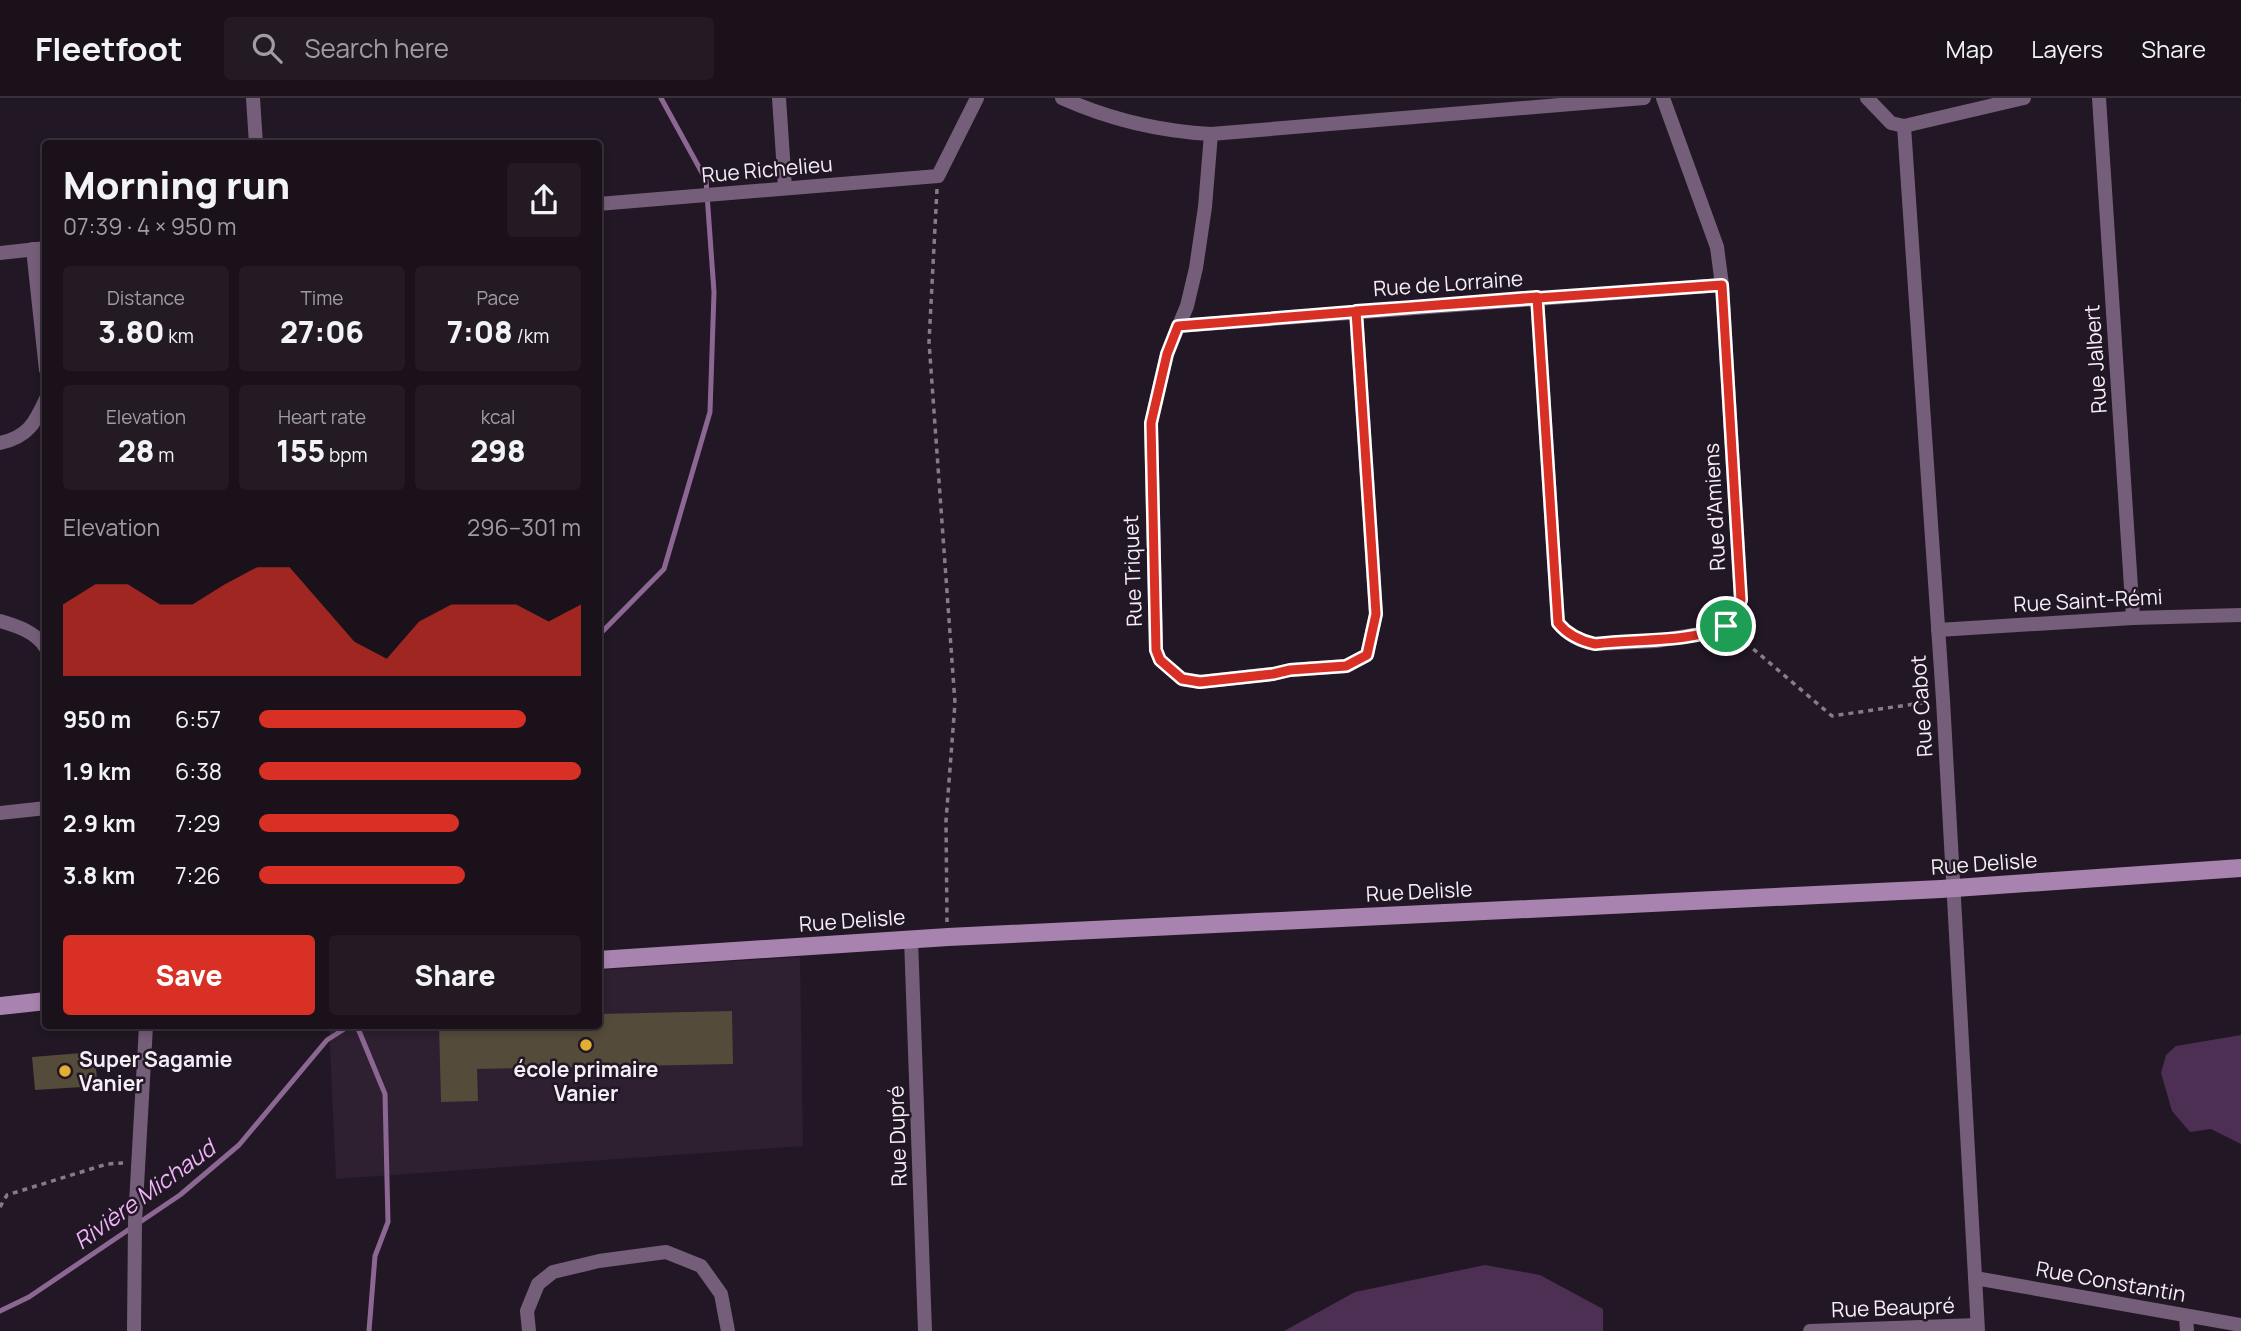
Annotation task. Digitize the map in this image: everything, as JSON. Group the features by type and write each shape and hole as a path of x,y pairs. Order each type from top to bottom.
{"street":[{"path":"253,98 256,140"},
{"path":"779,98 785,187"},
{"path":"938,176 977,98"},
{"path":"1062,98 1094,112 1142,126 1211,134 1471,105 1644,98"},
{"name":"Rue d'Amiens","path":"1663,98 1717,247 1722,285 1741,600 1731,624 1726,626"},
{"path":"1867,98 1891,123 1904,126 2024,98"},
{"name":"Rue Jalbert","path":"2099,98 2133,618"},
{"name":"Rue Cabot","path":"1904,126 1943,700 1977,1328"},
{"name":"Rue Triquet","path":"1211,134 1205,208 1196,268 1187,306 1167,354 1151,423 1156,650 1160,660 1182,679 1200,682 1290,670 1346,666 1367,655 1376,614 1356,311"},
{"name":"Rue Richelieu","path":"602,204 938,176"},
{"path":"0,253 39,249 42,301"},
{"name":"Rue de Lorraine","path":"1178,326 1722,285"},
{"path":"1537,297 1558,623 1563,629 1595,644 1656,641 1712,632 1726,626"},
{"path":"0,443 32,428 42,407"},
{"name":"Rue Saint-Rémi","path":"1937,630 2133,618 2241,615"},
{"path":"0,621 22,628 42,642"},
{"path":"0,813 42,808"},
{"name":"Rue Delisle","path":"602,960 948,937 1952,888 2241,868"},
{"name":"Rue Dupré","path":"911,939 925,1331"},
{"path":"0,1006 42,1001"},
{"path":"134,1331 137,1163 146,1029"},
{"path":"529,1331 527,1311 538,1284 553,1272 599,1261 666,1252 701,1266 721,1294 728,1331"},
{"name":"Rue Constantin","path":"1975,1278 2186,1324 2241,1325"},
{"name":"Rue Beaupré","path":"1810,1331 1977,1328"}],"path":[{"path":"938,176 929,342 955,703 946,821 948,937"},
{"path":"1726,626 1832,716 1943,700"},
{"path":"0,1196 107,1164 137,1163"},
{"path":"0,1207 7,1195"}],"shaded area":[{"path":"800,957 803,1146 336,1179 329,1029 602,1029 602,970"},
{"path":"2241,1035 2241,1144 2211,1129 2190,1132 2172,1111 2161,1073 2166,1055 2176,1046"},
{"path":"1485,1265 1540,1275 1603,1309 1603,1331 1284,1331 1355,1292"}],"building":[{"name":"école primaire Vanier","path":"732,1011 733,1064 477,1069 478,1101 441,1102 439,1029 602,1029 602,1014"},
{"name":"Super Sagamie Vanier","path":"94,1052 98,1086 35,1090 32,1057"}],"waterway":[{"name":"Rivière Michaud","path":"602,632 664,569 710,412 714,292 706,180 661,98"},
{"name":"Rivière Michaud","path":"0,1311 29,1297 180,1195 239,1145 327,1040 344,1029"},
{"path":"358,1029 385,1094 388,1222 375,1256 369,1331"}],"place":[{"name":"école primaire Vanier","path":"586,1045"},
{"name":"Super Sagamie Vanier","path":"65,1071"}],"route":[{"path":"1726,626 1712,632 1656,641 1595,644 1563,629 1558,623 1537,297 1356,311 1178,326 1167,354 1151,423 1151,477 1156,650 1160,660 1182,679 1200,682 1290,670 1346,666 1367,655 1376,614 1356,311 1447,304 1537,297 1722,285 1741,600 1731,624 1726,626"}]}
